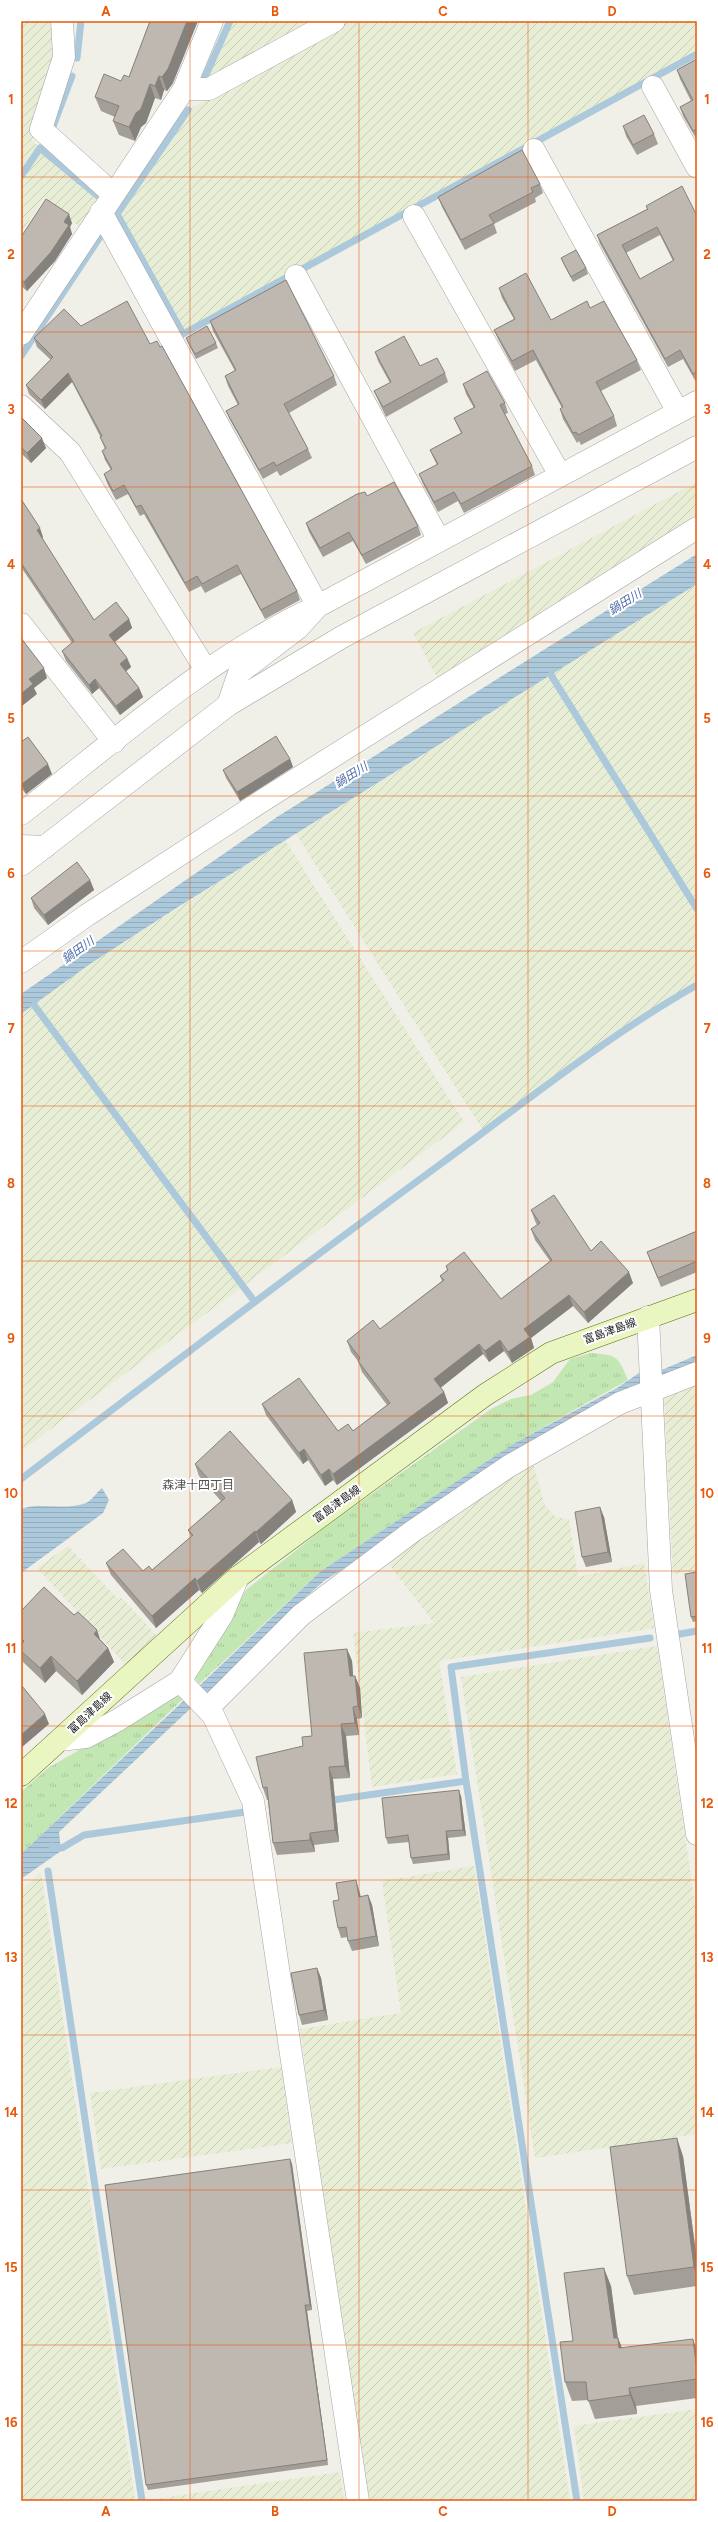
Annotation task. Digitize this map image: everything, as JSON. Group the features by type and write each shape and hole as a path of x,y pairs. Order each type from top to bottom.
{"main road":[{"name":"富島津島線","path":"21,1775 238,1577 485,1395 552,1353 697,1300"}],"street":[{"path":"62,21 64,57 41,129 113,194"},
{"path":"21,334 184,89 212,21"},
{"path":"184,89 209,89 334,21"},
{"path":"653,87 697,167"},
{"path":"534,150 678,412"},
{"path":"101,212 318,606"},
{"path":"414,216 560,476"},
{"path":"296,276 439,540"},
{"path":"21,814 206,670 284,622 318,606 697,402"},
{"path":"21,406 70,452 206,670"},
{"path":"21,865 228,705 342,637 697,447"},
{"path":"21,962 86,915 265,799 697,528"},
{"path":"228,705 239,673 298,628 318,606"},
{"path":"21,624 114,742"},
{"path":"21,846 45,847"},
{"path":"648,1317 661,1590 697,1834"},
{"path":"60,1740 86,1737 118,1720 194,1696 413,1531 509,1466 620,1403 697,1373"},
{"path":"194,1696 222,1615 238,1577"},
{"path":"194,1696 213,1715 253,1801 358,2501"}],"green space":[{"path":"21,21 54,21 55,55 32,141 98,196 80,227 43,199 21,234"},
{"path":"230,21 320,21 214,80 205,77"},
{"path":"350,21 697,21 697,54 183,334 117,214 188,110"},
{"path":"697,482 697,514 438,679 413,633"},
{"path":"697,584 697,985 670,1000 584,1058 484,1132 296,834"},
{"path":"285,840 464,1122 21,1451 21,1014 90,964"},
{"path":"590,1353 615,1358 622,1366 628,1380 513,1444 321,1571 199,1684 195,1678 197,1664 247,1589 328,1525 491,1409 511,1399 531,1395 553,1382 570,1359"},
{"path":"697,1382 697,1570 673,1574 664,1396"},
{"path":"532,1459 545,1506 556,1517 569,1519 578,1577 644,1563 654,1628 439,1661 457,1774 372,1787 353,1633 434,1623 387,1562"},
{"path":"68,1546 119,1600 122,1598 157,1636 126,1665 37,1568"},
{"path":"657,1646 697,1918 697,2134 535,2158 461,1677"},
{"path":"179,1692 184,1698 21,1854 21,1792 48,1768"},
{"path":"474,1866 570,2501 368,2501 300,2029 401,2013 382,1881"},
{"path":"41,1872 135,2501 21,2501 21,1891"},
{"path":"281,2067 292,2143 101,2169 90,2093"},
{"path":"697,2409 697,2501 584,2501 574,2426"},
{"path":"340,2472 344,2501 148,2501 148,2500"}],"water":[{"name":"鍋田川","path":"697,554 697,584 178,907 90,964 21,1014 21,994 277,817"},
{"path":"697,1355 697,1365 371,1551 324,1581 293,1608 227,1673 209,1696 191,1708 59,1832 61,1851 21,1879 21,1854 321,1571 513,1444 617,1388 639,1373 664,1369"},
{"path":"102,1488 109,1500 103,1513 21,1573 21,1509 37,1506 62,1507 86,1503"}],"building":[{"path":"150,21 187,21 168,69 162,77 159,76 155,86 150,84 141,109 136,113 129,127 113,121 119,106 95,97 104,74 121,81 124,75 129,77"},
{"path":"697,59 697,129 693,131 680,107 693,100 677,70"},
{"path":"644,115 654,134 633,145 623,126"},
{"path":"522,150 540,184 531,188 533,192 489,215 494,223 461,240 438,197"},
{"path":"682,186 697,216 697,371 693,374 680,350 665,359 597,235 648,209 646,206","holes":["657,227 674,260 640,279 622,245"]},
{"path":"46,199 69,214 64,222 69,225 51,252 24,282 21,279 21,237"},
{"path":"576,250 586,268 571,277 561,258"},
{"path":"526,273 551,320 587,301 590,308 604,301 637,360 596,382 614,416 578,435 576,432 573,433 560,409 563,407 533,350 512,361 494,330 515,319 499,288"},
{"path":"286,280 334,376 284,404 308,449 276,466 274,462 259,470 226,411 239,404 225,376 236,370 210,321"},
{"path":"127,301 150,344 157,341 160,347 162,346 297,591 261,610 237,565 202,584 197,576 185,583 141,505 136,507 124,485 113,491 104,474 112,469 102,451 106,448 100,437 102,436 68,373 41,400 26,385 53,357 34,338 64,309 81,326"},
{"path":"207,326 216,343 195,354 186,338"},
{"path":"404,336 420,366 437,358 445,373 383,407 374,391 391,382 375,352"},
{"path":"487,371 505,403 500,405 532,466 461,504 454,492 434,502 419,474 438,464 430,450 462,433 454,418 475,407 463,384"},
{"path":"21,417 42,438 27,453 21,447"},
{"path":"394,482 418,526 362,555 349,532 320,548 306,523 357,494 365,492 367,496"},
{"path":"21,499 40,528 37,530 94,620 116,602 129,619 109,635 127,658 120,664 139,688 116,706 95,679 89,685 62,651 74,641 21,563"},
{"path":"21,638 44,668 29,679 33,684 21,694"},
{"path":"276,736 290,759 237,792 223,770"},
{"path":"28,737 48,764 22,784 21,742"},
{"path":"77,862 90,880 44,915 31,898"},
{"path":"554,1195 591,1251 601,1241 629,1272 584,1312 569,1295 524,1329 530,1337 508,1352 500,1340 485,1351 479,1344 434,1379 444,1392 333,1474 329,1469 321,1475 304,1449 299,1453 262,1404 299,1378 338,1431 348,1424 353,1431 390,1403 358,1361 360,1358 347,1341 373,1320 380,1329 444,1280 440,1276 448,1270 446,1266 464,1252 501,1299 552,1260 531,1229 540,1223 531,1210"},
{"path":"697,1231 697,1261 658,1278 647,1252"},
{"path":"230,1431 292,1500 197,1581 195,1578 152,1616 106,1563 123,1549 143,1571 149,1566 152,1570 193,1535 188,1530 225,1498 195,1464"},
{"path":"600,1507 608,1552 582,1557 575,1512"},
{"path":"697,1572 697,1616 691,1617 685,1574"},
{"path":"44,1587 74,1615 78,1612 97,1630 94,1634 108,1648 77,1681 51,1656 40,1668 21,1651 21,1645 24,1641 21,1638 21,1611"},
{"path":"347,1649 350,1676 355,1676 358,1706 353,1707 355,1723 341,1724 345,1766 329,1767 335,1830 310,1833 310,1840 273,1843 267,1787 263,1788 256,1757 303,1746 302,1737 312,1736 304,1653"},
{"path":"22,1686 45,1714 21,1735 21,1687"},
{"path":"459,1790 463,1830 446,1831 448,1854 411,1858 408,1835 386,1838 382,1798"},
{"path":"356,1880 359,1897 368,1895 376,1936 348,1941 346,1927 338,1928 333,1901 339,1900 336,1883"},
{"path":"317,1968 324,2010 299,2015 291,1973"},
{"path":"677,2138 694,2267 627,2276 610,2147"},
{"path":"290,2159 310,2305 305,2305 327,2460 146,2485 105,2185"},
{"path":"604,2268 614,2338 618,2338 619,2348 693,2339 697,2379 629,2388 630,2395 588,2401 586,2382 565,2382 560,2342 573,2341 564,2273"}],"waterway":[{"path":"77,58 81,21"},
{"path":"205,77 230,21"},
{"path":"188,110 117,214 183,334 697,54"},
{"path":"52,129 72,76"},
{"path":"21,176 40,148 98,196"},
{"path":"21,356 102,234"},
{"path":"551,675 697,909"},
{"path":"21,1479 283,1281 567,1070 631,1026 697,985"},
{"path":"34,1005 254,1301"},
{"path":"680,1634 697,1631"},
{"path":"326,1801 466,1781 451,1667 650,1638"},
{"path":"466,1781 577,2501"},
{"path":"52,1846 62,1848 84,1835 245,1812"},
{"path":"48,1871 142,2501"}],"district":[{"name":"森津十四丁目","path":"198,1485"}]}
